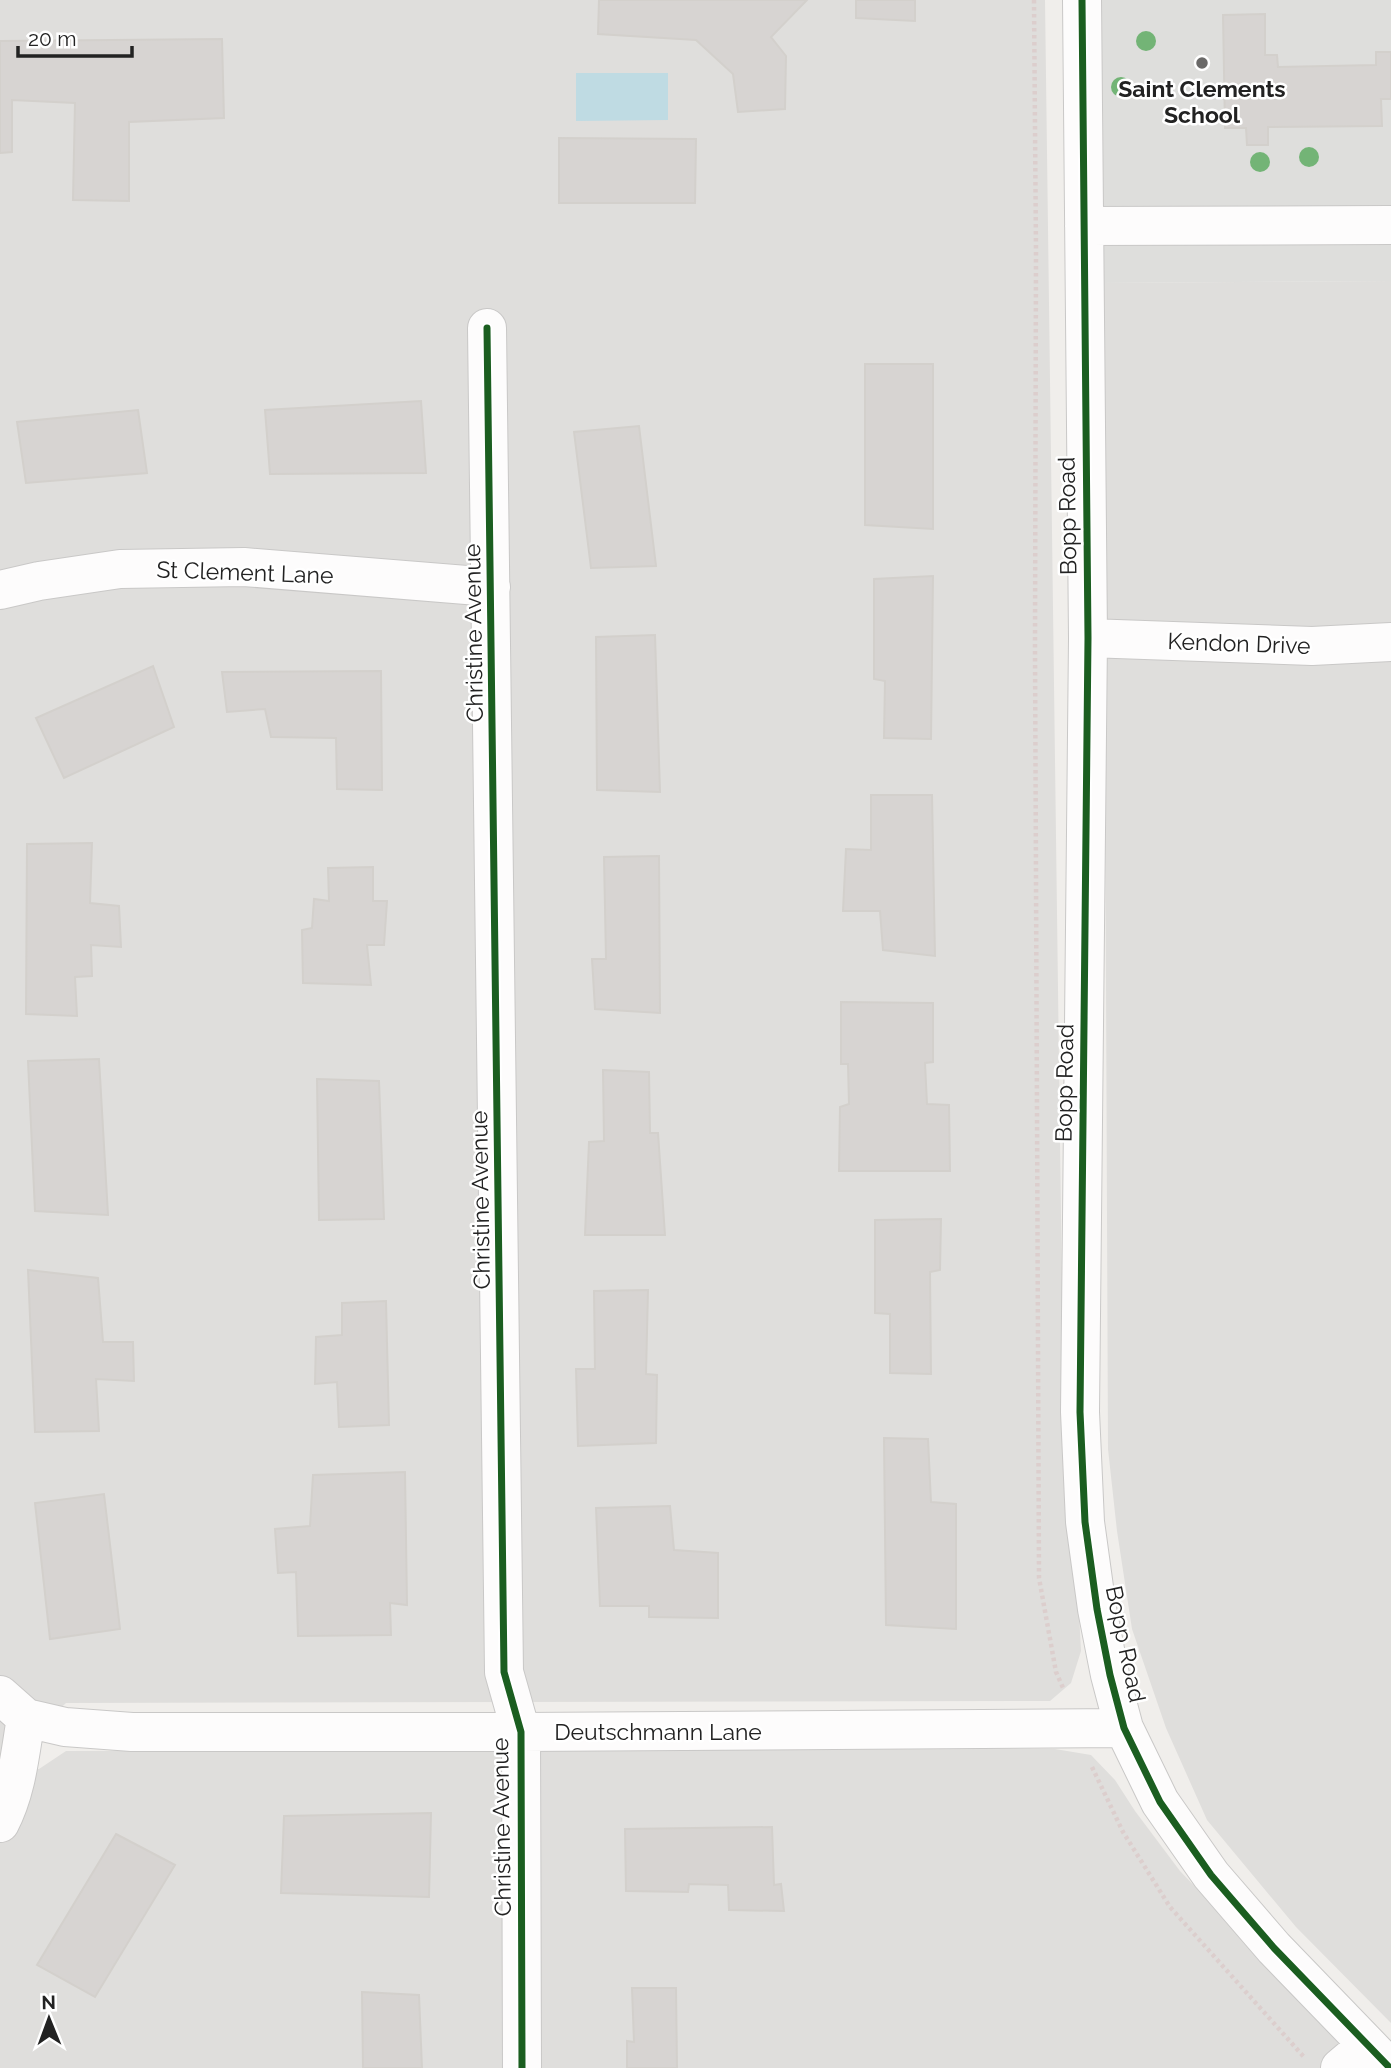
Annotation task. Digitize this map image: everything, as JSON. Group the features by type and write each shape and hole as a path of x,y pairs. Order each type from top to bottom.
{"street":[{"name":"Bopp Road","path":"1082,0 1088,638 1080,1412 1085,1522 1097,1609 1124,1728 1160,1802 1211,1875 1365,2060"},
{"path":"1084,226 1391,225"},
{"name":"Christine Avenue","path":"487,328 504,1672 521,1732 522,2068"},
{"name":"St Clement Lane","path":"0,590 39,581 120,569 244,567 491,587"},
{"name":"Kendon Drive","path":"1088,638 1312,646 1391,642"},
{"path":"0,1824 17,1775 13,1707"},
{"name":"Deutschmann Lane","path":"13,1707 65,1727 132,1732 1124,1728"}],"shaded area":[{"path":"0,0 1045,0 1062,1292 1081,1651 1071,1683 1050,1701 66,1703 0,1764"},
{"path":"1101,0 1391,0 1391,281 1103,283"},
{"path":"1391,281 1391,2023 1296,1927 1207,1820 1166,1728 1132,1629 1108,1449 1103,283"},
{"path":"1055,1749 1091,1755 1115,1780 1180,1871 1369,2068 0,2068 0,1765 39,1769 66,1751"}],"water":[{"path":"576,73 668,73 668,120 576,121"}],"building":[{"path":"599,0 807,0 771,37 786,56 785,109 738,112 733,74 696,40 598,34"},
{"path":"856,0 915,0 915,21 856,18"},
{"path":"1265,14 1265,55 1277,55 1278,67 1376,65 1376,52 1391,52 1391,99 1381,99 1382,126 1268,127 1268,145 1247,145 1246,128 1225,128 1223,15"},
{"path":"222,39 224,118 129,122 129,201 73,200 75,103 12,100 12,152 0,153 0,41"},
{"path":"559,138 696,139 695,203 559,203"},
{"path":"865,364 933,364 933,529 865,525"},
{"path":"421,401 426,473 270,474 265,410"},
{"path":"138,410 147,473 26,483 17,422"},
{"path":"639,426 656,566 591,568 574,432"},
{"path":"933,576 931,739 884,738 885,681 874,679 874,579"},
{"path":"655,635 660,792 597,790 596,637"},
{"path":"153,666 174,727 64,778 36,718"},
{"path":"381,671 382,790 337,789 336,738 271,737 265,709 227,712 222,672"},
{"path":"871,795 932,795 935,956 883,950 880,911 843,911 846,849 871,850"},
{"path":"92,843 90,903 119,906 121,947 91,945 92,976 75,977 77,1016 26,1014 27,844"},
{"path":"659,856 660,1013 595,1009 592,959 606,959 604,857"},
{"path":"373,867 373,901 387,901 384,945 367,945 371,985 303,983 302,930 312,928 314,899 329,901 328,868"},
{"path":"841,1002 933,1003 933,1062 925,1063 927,1104 949,1105 950,1171 839,1171 840,1107 849,1104 848,1064 841,1064"},
{"path":"99,1059 108,1215 35,1211 28,1061"},
{"path":"603,1070 649,1072 650,1133 658,1133 665,1235 585,1235 589,1142 604,1141"},
{"path":"317,1079 379,1081 384,1219 319,1220"},
{"path":"941,1219 940,1270 930,1272 931,1374 890,1373 890,1314 875,1313 875,1220"},
{"path":"28,1270 98,1278 103,1342 133,1342 134,1381 96,1379 99,1431 35,1432"},
{"path":"648,1290 646,1374 657,1375 656,1443 578,1446 576,1369 595,1369 594,1291"},
{"path":"386,1301 389,1425 339,1427 337,1382 315,1384 316,1337 342,1335 342,1303"},
{"path":"884,1438 928,1439 931,1502 956,1504 956,1629 886,1625"},
{"path":"405,1472 407,1605 390,1603 391,1635 298,1636 296,1572 278,1573 275,1529 310,1526 313,1475"},
{"path":"104,1494 120,1629 50,1639 35,1503"},
{"path":"670,1506 674,1550 718,1553 718,1618 649,1617 649,1606 600,1606 596,1508"},
{"path":"431,1813 429,1897 281,1893 284,1816"},
{"path":"772,1827 774,1885 781,1884 784,1911 729,1910 728,1885 689,1884 688,1892 626,1891 625,1829"},
{"path":"116,1834 175,1865 95,1997 37,1965"},
{"path":"632,1988 676,1988 677,2068 627,2068 627,2041 634,2042"},
{"path":"362,1992 419,1995 422,2068 363,2068"}],"cycle path":[{"path":"1082,0 1088,638 1080,1412 1085,1522 1097,1609 1124,1728 1160,1802 1211,1875 1274,1948 1390,2068"},
{"path":"487,328 504,1672 521,1732 522,2068"}],"place":[{"name":"Saint Clements School","path":"1202,63"}]}
